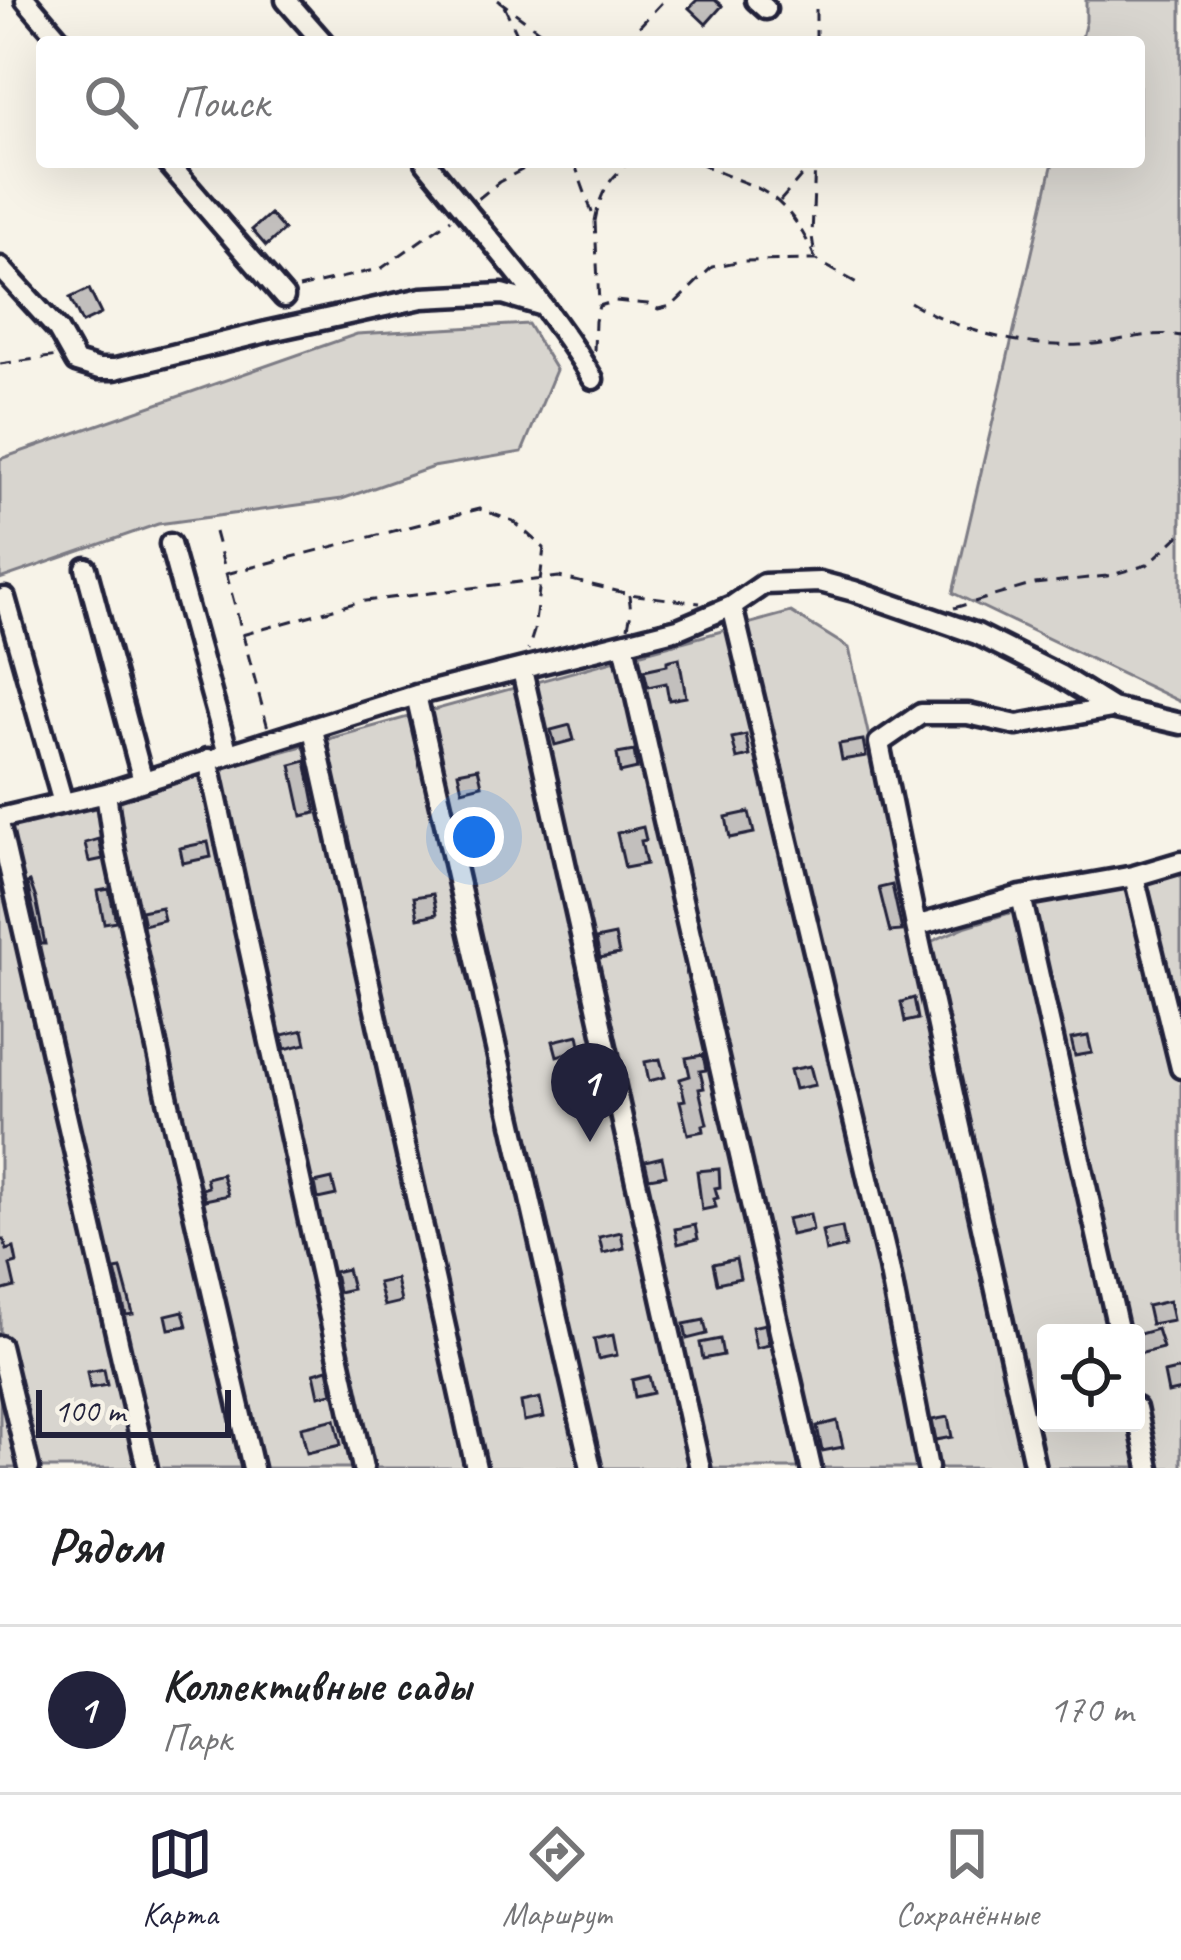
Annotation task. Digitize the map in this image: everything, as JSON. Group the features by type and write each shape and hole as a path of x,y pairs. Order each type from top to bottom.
{"street":[{"path":"26,0 57,36"},
{"path":"286,0 318,36"},
{"path":"172,168 284,297"},
{"path":"431,168 543,306 593,380"},
{"path":"0,267 58,330 76,362 85,367 115,369 422,298 502,294 543,306"},
{"path":"170,544 228,754"},
{"path":"86,568 143,781"},
{"path":"147,1468 0,822 416,695 678,629 732,606 764,584 820,582 854,591 977,634 1112,708 1181,724"},
{"path":"5,598 63,803"},
{"path":"732,606 889,1267 928,1468"},
{"path":"624,644 811,1468"},
{"path":"522,670 700,1468"},
{"path":"416,695 590,1468"},
{"path":"1035,1468 879,743 921,714 968,714 1017,725 1112,708"},
{"path":"313,729 476,1468"},
{"path":"208,759 363,1468"},
{"path":"106,793 168,1100 253,1468"},
{"path":"916,926 1022,896 1134,876 1181,862"},
{"path":"1134,876 1181,1068"},
{"path":"1022,896 1117,1324"},
{"path":"0,1346 28,1468"},
{"path":"1141,1432 1149,1468"}],"path":[{"path":"631,36 664,0"},
{"path":"816,0 816,36"},
{"path":"500,1 518,36"},
{"path":"500,1 546,36"},
{"path":"284,297 289,290 382,268 499,182 526,168"},
{"path":"576,168 595,221"},
{"path":"593,380 599,306 595,221 607,182 622,168"},
{"path":"709,168 779,201 806,236 816,260"},
{"path":"779,201 809,168"},
{"path":"815,168 812,236 816,260"},
{"path":"599,306 615,301 658,309 672,306 712,268 741,261 816,260 862,286"},
{"path":"910,302 970,329 1025,342 1078,346 1149,333 1181,336"},
{"path":"0,364 72,355"},
{"path":"226,574 479,509 513,521 544,548 534,632 522,670"},
{"path":"215,532 272,741"},
{"path":"952,608 1034,584 1147,566 1181,534"},
{"path":"242,635 358,602 559,577 629,594 732,606"},
{"path":"624,644 631,612 629,594"}],"shaded area":[{"path":"1086,0 1181,0 1181,702 953,593 1052,168 1145,168 1145,36 1082,36"},
{"path":"528,324 556,370 522,452 433,467 342,499 158,524 0,579 0,459 357,334"},
{"path":"791,612 849,648 912,950 967,926 1075,893 1181,853 1181,1468 0,1468 0,829"}],"building":[{"path":"697,0 715,0 722,6 706,24 689,8"},
{"path":"270,214 284,230 266,246 252,230"},
{"path":"89,289 101,314 82,323 70,298"},
{"path":"679,658 686,697 669,700 666,683 648,687 644,670"},
{"path":"570,725 574,740 555,745 551,730"},
{"path":"746,735 750,756 737,759 732,738"},
{"path":"863,740 866,756 842,760 839,744"},
{"path":"634,751 637,769 620,773 617,754"},
{"path":"306,761 316,813 302,816 291,765"},
{"path":"478,768 482,785 462,790 458,772"},
{"path":"749,812 754,833 730,838 726,817"},
{"path":"643,827 646,864 625,868 617,833"},
{"path":"99,839 103,859 89,862 85,843"},
{"path":"208,842 211,857 183,863 180,848"},
{"path":"30,882 36,899 45,944 41,944"},
{"path":"892,885 902,931 890,932 879,888"},
{"path":"109,889 116,921 104,923 98,891"},
{"path":"433,894 437,914 418,918 414,897"},
{"path":"161,907 164,920 144,925 141,911"},
{"path":"615,935 619,954 600,958 596,939"},
{"path":"914,998 918,1019 905,1022 901,1002"},
{"path":"303,1030 306,1044 285,1049 282,1035"},
{"path":"578,1035 581,1049 557,1056 553,1041"},
{"path":"1088,1036 1092,1053 1075,1056 1071,1039"},
{"path":"703,1055 704,1088 699,1089 707,1124 704,1131 688,1134 680,1079 690,1076 686,1058"},
{"path":"660,1059 665,1077 649,1081 645,1062"},
{"path":"810,1066 815,1085 795,1089 790,1070"},
{"path":"662,1157 666,1175 649,1178 645,1161"},
{"path":"719,1169 716,1207 702,1210 697,1171"},
{"path":"222,1174 228,1195 205,1200 206,1178"},
{"path":"332,1179 336,1195 318,1199 315,1183"},
{"path":"810,1214 813,1230 791,1235 787,1219"},
{"path":"695,1225 698,1239 678,1244 675,1229"},
{"path":"842,1227 846,1247 826,1252 822,1231"},
{"path":"621,1232 624,1248 603,1253 599,1237"},
{"path":"0,1240 7,1250 14,1248 17,1263 10,1265 15,1287 0,1291"},
{"path":"736,1259 740,1278 717,1283 713,1264"},
{"path":"121,1269 133,1314 126,1315 115,1270"},
{"path":"347,1269 352,1289 338,1292 334,1272"},
{"path":"396,1279 401,1302 384,1306 378,1283"},
{"path":"1169,1301 1173,1320 1151,1324 1147,1306"},
{"path":"183,1311 187,1326 169,1329 166,1315"},
{"path":"704,1320 707,1334 687,1339 684,1324"},
{"path":"765,1324 769,1345 756,1348 752,1327"},
{"path":"1157,1329 1163,1348 1145,1352 1145,1332"},
{"path":"613,1335 617,1355 598,1359 594,1339"},
{"path":"720,1339 723,1355 703,1359 700,1343"},
{"path":"104,1369 107,1385 90,1388 87,1372"},
{"path":"328,1369 333,1393 319,1396 314,1373"},
{"path":"1181,1369 1181,1390 1168,1393 1164,1373"},
{"path":"649,1376 653,1393 635,1397 632,1380"},
{"path":"540,1398 544,1417 524,1421 521,1402"},
{"path":"948,1417 952,1437 936,1440 932,1420"},
{"path":"335,1419 341,1445 307,1453 301,1427"},
{"path":"837,1421 843,1447 822,1451 817,1426"}],"place":[{"name":"Коллективные сады","path":"590,1142"}]}
